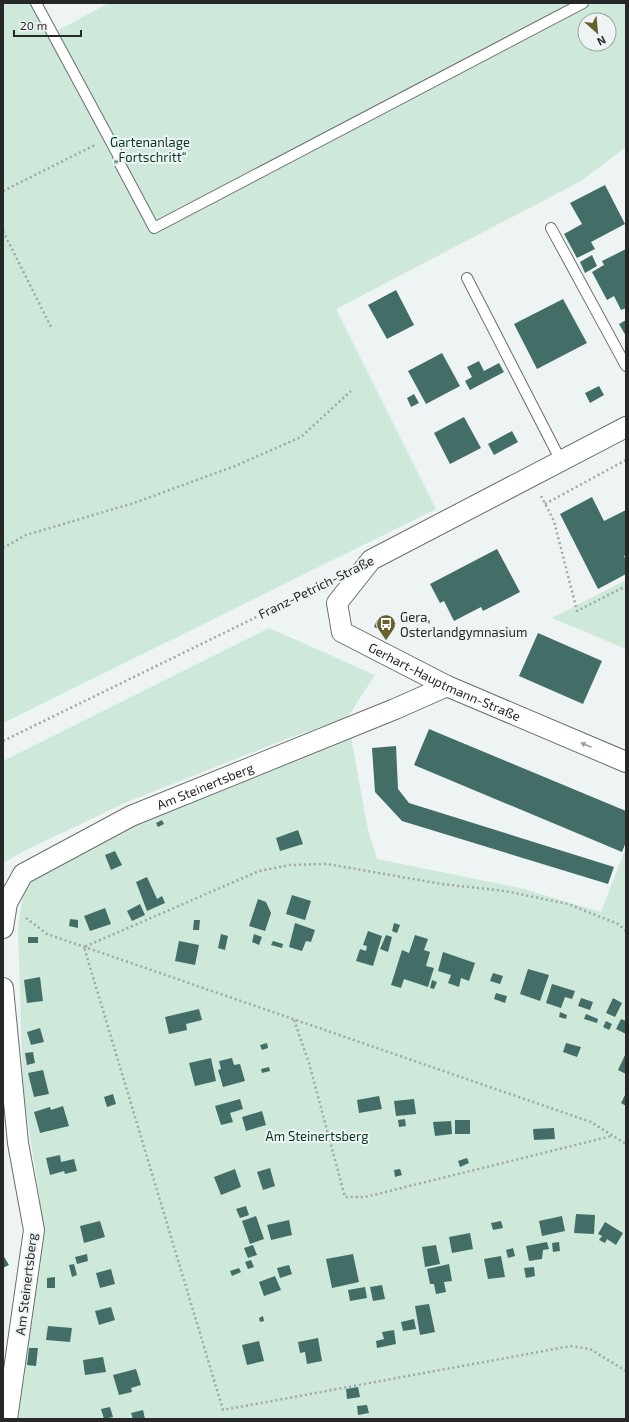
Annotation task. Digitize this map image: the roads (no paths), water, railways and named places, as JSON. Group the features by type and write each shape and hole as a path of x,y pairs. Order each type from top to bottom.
{"street":[{"name":"Franz-Petrich-Straße","path":"371,560 626,427"},
{"name":"Gerhart-Hauptmann-Straße","path":"371,560 337,603 342,632 447,686 624,761"},
{"name":"Am Steinertsberg","path":"3,928 5,903 23,874 131,816 447,686"},
{"name":"Am Steinertsberg","path":"3,988 10,1147 34,1230 8,1394 7,1419"}],"lane":[{"path":"36,3 154,228 583,3"},
{"path":"551,228 626,366"},
{"path":"467,278 561,461"}],"place":[{"name":"Gera, Osterlandgymnasium","path":"386,641"}],"park label":[{"name":"Gartenanlage „Fortschritt“","path":"150,150"}]}
